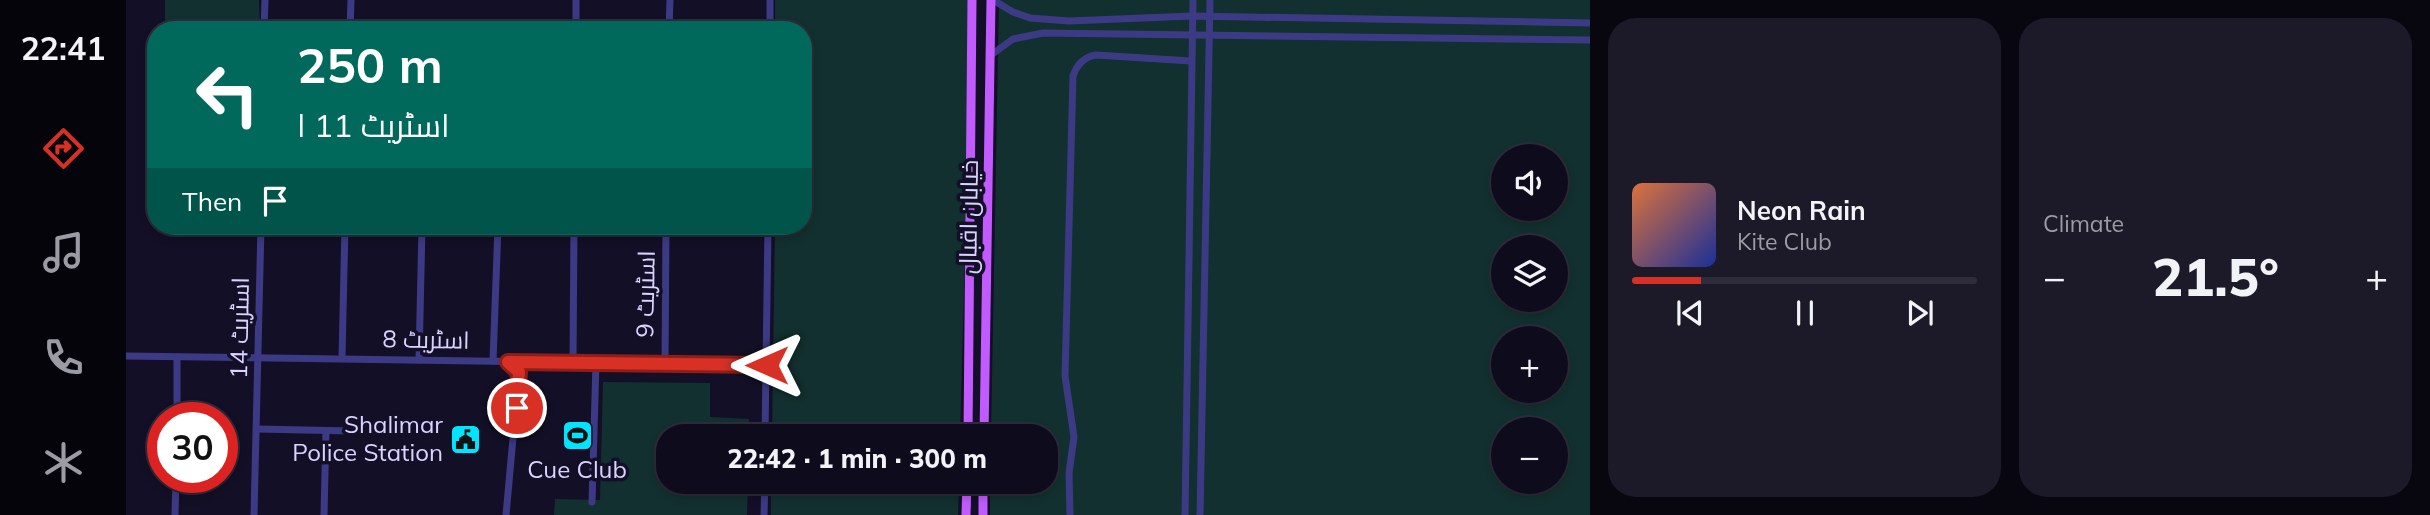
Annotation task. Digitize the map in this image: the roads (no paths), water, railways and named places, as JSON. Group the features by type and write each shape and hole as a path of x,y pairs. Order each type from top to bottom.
{"main road":[{"name":"خیابان اقبال","path":"968,424 972,0"},
{"name":"خیابان اقبال","path":"984,424 992,0"},
{"path":"967,494 967,515"},
{"path":"983,494 983,515"}],"street":[{"path":"264,21 265,0"},
{"path":"350,21 351,0"},
{"path":"576,0 576,21"},
{"path":"669,21 670,0"},
{"path":"770,0 770,21"},
{"path":"992,0 1030,18 1069,21 1192,16 1590,23"},
{"path":"1185,515 1193,0"},
{"path":"1200,515 1210,0"},
{"path":"991,55 1013,39 1029,34 1590,40"},
{"path":"1070,515 1069,473 1073,436 1065,376 1075,68 1088,56 1096,55 1191,61"},
{"name":"اسٹریٹ 14","path":"254,515 261,235"},
{"path":"342,358 345,235"},
{"path":"419,360 422,235"},
{"path":"493,361 498,235"},
{"path":"573,362 574,235"},
{"name":"اسٹریٹ 9","path":"664,363 666,235"},
{"path":"765,424 768,235"},
{"name":"اسٹریٹ 8","path":"126,356 767,365"},
{"path":"177,357 177,402"},
{"path":"506,515 519,372 508,362"},
{"path":"592,502 596,362"},
{"path":"257,429 400,432"},
{"path":"324,515 326,431"},
{"path":"175,515 176,493"},
{"path":"764,515 765,494"}],"place":[{"name":"Cue Club","path":"577,436"},
{"name":"Shalimar Police Station","path":"466,439"}]}
